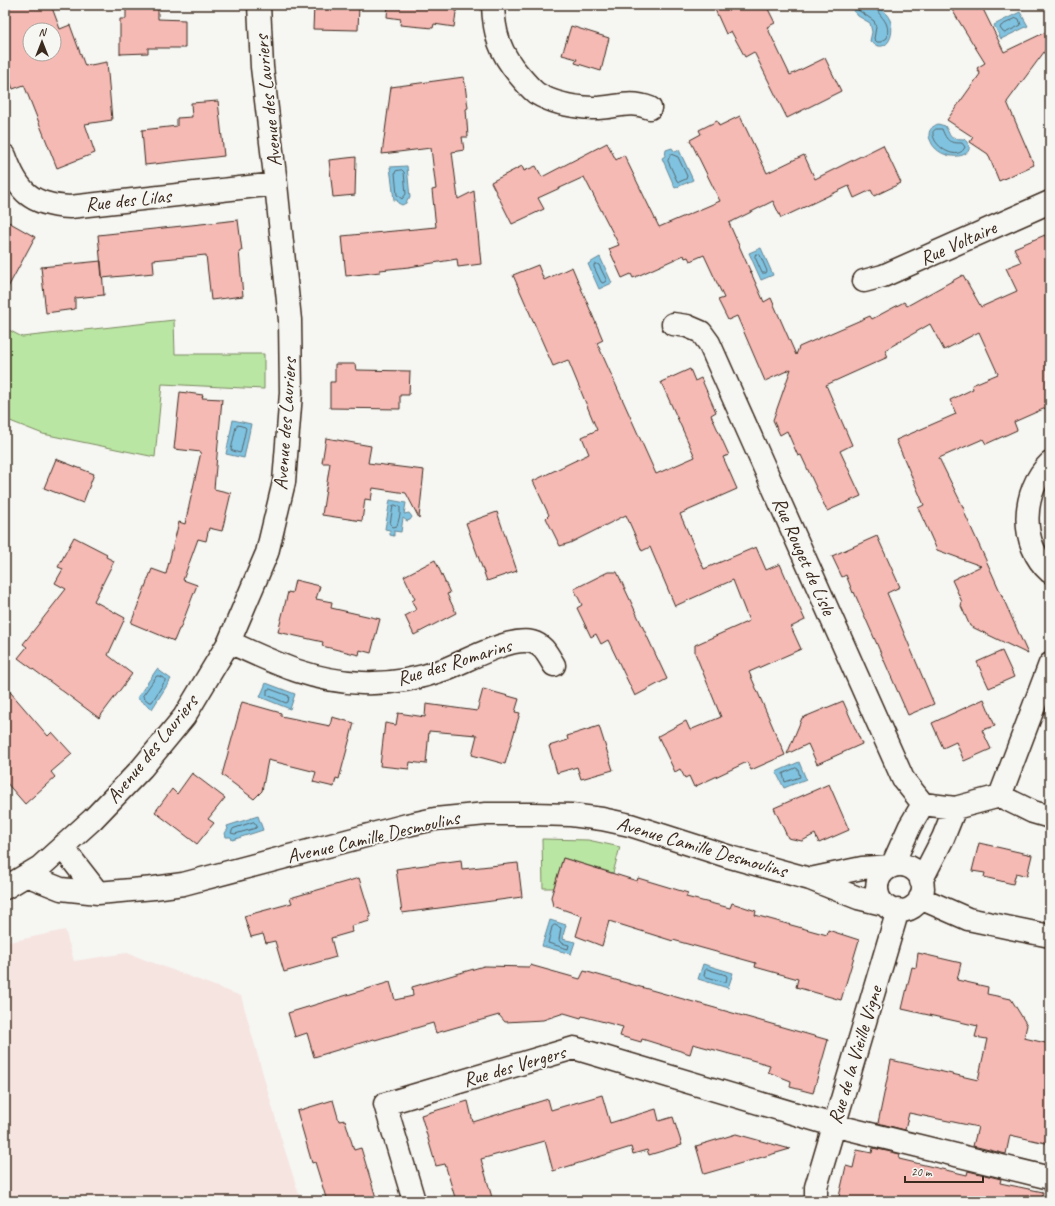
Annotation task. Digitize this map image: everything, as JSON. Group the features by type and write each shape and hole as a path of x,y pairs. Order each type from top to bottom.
{"street":[{"name":"Avenue des Lauriers","path":"5,888 40,867 93,819 147,762 184,716 229,642 266,553 284,482 291,393 290,320 262,67 259,5"},
{"path":"493,5 493,20 502,52 518,74 536,92 555,101 575,106 594,108 626,104 640,104 650,108"},
{"name":"Rue des Lilas","path":"5,156 18,186 38,201 53,206 70,207 276,184"},
{"name":"Rue Voltaire","path":"864,281 883,276 1050,202"},
{"name":"Rue Rouget de Lisle","path":"673,324 687,326 701,332 709,343 903,778 923,804"},
{"path":"1050,463 1035,484 1029,502 1027,519 1030,538 1038,556 1050,572"},
{"name":"Rue des Romarins","path":"229,642 306,675 362,683 390,683 417,678 442,670 501,645 516,642 532,642 542,647 554,665"},
{"path":"1000,796 1050,664"},
{"path":"892,866 910,826 923,804 954,808 1000,796 1034,812 1050,817"},
{"path":"954,808 942,838 921,890 915,905 908,909 891,907 879,897 876,889 878,879 884,871 892,866 902,865 911,868 917,874 921,890 968,919 1050,936"},
{"name":"Avenue Camille Desmoulins","path":"26,875 61,889 98,892 154,888 183,884 435,819 486,814 572,815 630,825 810,879 858,898 891,907"},
{"path":"64,845 70,857 98,892"},
{"name":"Avenue Camille Desmoulins","path":"810,879 862,868 892,866"},
{"name":"Rue de la Vieille Vigne","path":"816,1201 816,1187 891,907"},
{"name":"Rue des Vergers","path":"414,1201 384,1104 574,1048 833,1125"},
{"path":"833,1125 1050,1178"}],"shaded area":[{"path":"65,930 74,961 127,953 241,996 281,1138 301,1201 5,1201 5,943"}],"green space":[{"path":"174,320 175,354 264,354 264,389 162,384 155,457 43,434 5,419 5,328 22,337"},
{"path":"542,839 588,840 620,847 613,873 563,858 554,888 543,888"}],"water":[{"path":"857,5 879,5 888,16 892,26 892,32 891,37 885,45 876,45 870,41 872,32 870,23 858,16 853,10 853,7"},
{"path":"1020,12 1028,26 1001,39 994,25"},
{"path":"938,124 945,126 951,137 964,139 969,145 969,150 966,154 953,156 938,151 932,144 929,135 932,128"},
{"path":"672,148 675,152 679,150 693,180 675,188 662,158 665,156 666,150"},
{"path":"407,166 410,198 408,198 406,203 402,205 398,203 397,200 394,200 390,167"},
{"path":"761,248 773,275 761,280 749,253"},
{"path":"600,257 612,283 599,289 588,264"},
{"path":"233,420 251,424 244,458 226,454"},
{"path":"390,500 406,503 404,514 409,513 412,517 407,521 403,518 401,532 394,531 394,536 390,535 390,530 385,529"},
{"path":"157,669 171,679 152,709 137,698"},
{"path":"266,683 295,694 290,709 260,697"},
{"path":"799,762 806,779 784,788 776,772"},
{"path":"258,816 263,830 232,840 231,837 226,837 225,833 228,829 227,826"},
{"path":"550,920 566,925 562,939 575,942 571,954 542,946"},
{"path":"703,964 733,973 728,988 698,979"}],"building":[{"path":"5,5 51,5 57,22 22,22 22,62 62,62 62,28 70,25 85,66 107,62 112,120 85,124 95,153 57,168 24,85 13,89 5,68"},
{"path":"126,5 158,5 158,19 185,20 185,48 148,48 148,53 120,54 120,19 126,19"},
{"path":"314,5 359,5 358,30 313,29"},
{"path":"388,5 457,5 454,27 434,24 433,28 400,25 401,19 387,17"},
{"path":"713,5 766,5 775,23 767,27 790,75 825,58 841,91 787,118 754,52 745,57 731,31 726,34"},
{"path":"949,5 981,5 1004,52 1050,30 1050,44 1007,102 1034,165 999,181 988,154 970,142 973,137 947,120 980,74 977,68 985,63"},
{"path":"571,26 609,38 601,71 575,63 577,59 562,55"},
{"path":"464,77 468,108 466,109 468,137 462,137 464,150 452,152 458,199 474,191 481,264 458,267 457,259 346,276 342,236 436,227 432,190 436,189 431,148 382,154 391,87"},
{"path":"218,101 224,156 145,165 142,130 177,126 177,118 192,117 191,103"},
{"path":"740,116 767,173 804,155 815,179 883,145 901,183 874,196 871,190 854,198 849,186 781,218 773,201 729,223 764,302 771,298 796,355 799,347 870,316 872,319 904,302 907,306 963,275 981,307 1017,291 1006,268 1021,262 1014,248 1045,235 1050,247 1050,406 1014,422 1017,430 986,444 983,439 939,458 965,511 964,512 1028,654 970,626 961,606 962,602 952,580 981,566 937,550 918,508 924,505 896,440 956,414 950,400 973,389 972,385 998,374 979,332 944,350 930,324 885,350 888,357 826,385 852,445 840,451 861,496 827,511 801,455 798,456 787,431 780,435 773,420 791,369 765,381 737,316 728,320 718,300 724,298 704,255 690,261 688,257 685,258 684,255 633,278 631,274 622,278 609,249 619,245 584,177 538,198 544,209 512,224 491,182 522,166 524,171 536,166 542,177 607,143 616,160 624,155 659,227 720,201 690,140 701,134 699,130 717,121 719,126"},
{"path":"356,157 355,195 333,197 329,160"},
{"path":"5,220 35,237 5,293"},
{"path":"238,220 242,251 239,251 243,296 211,300 206,255 153,260 154,273 102,278 98,235"},
{"path":"101,261 104,295 75,298 75,309 46,313 41,267"},
{"path":"538,265 544,280 572,267 603,340 597,343 656,474 695,457 661,382 690,369 695,381 701,378 716,412 711,415 729,455 723,457 737,489 680,514 704,569 756,547 766,570 780,564 805,620 791,627 801,649 749,672 785,755 751,770 747,762 694,787 689,776 685,778 680,769 675,772 658,736 686,721 690,730 721,717 695,653 695,645 749,621 733,580 675,606 650,547 642,551 626,515 570,543 560,546 546,518 549,515 533,481 589,454 582,437 597,430 568,360 553,366 513,275"},
{"path":"335,364 355,364 356,370 410,371 409,395 400,395 400,409 330,408 330,382 335,382"},
{"path":"180,392 203,395 202,398 222,399 214,489 231,493 222,531 209,528 206,541 198,539 183,580 197,585 174,641 131,623 152,569 166,574 179,522 185,524 201,452 174,449"},
{"path":"326,438 371,446 368,463 424,470 419,518 406,493 373,488 371,500 365,499 362,521 322,515 330,463 322,463"},
{"path":"56,459 94,474 83,503 44,488"},
{"path":"497,512 517,571 487,581 466,523"},
{"path":"877,536 900,587 887,593 934,704 908,715 846,575 842,577 832,556"},
{"path":"74,537 107,554 106,557 114,561 94,601 125,618 108,655 132,674 99,718 18,658 27,647 23,644 66,589 55,583 63,569 58,567"},
{"path":"435,560 450,593 447,594 456,613 414,635 405,616 416,610 412,601 415,599 404,576"},
{"path":"608,572 617,572 667,679 635,696 608,640 601,644 596,634 591,637 577,608 582,605 574,589"},
{"path":"295,580 320,586 316,599 332,602 331,608 380,619 371,653 360,650 359,655 322,646 323,642 278,632 288,592 292,593"},
{"path":"1002,651 1014,677 989,688 977,662"},
{"path":"5,686 48,736 52,732 72,754 51,772 55,777 25,804 5,781"},
{"path":"483,689 519,699 515,712 520,713 505,764 472,755 477,735 429,731 426,764 410,762 409,769 380,766 385,723 396,725 398,713 425,717 426,704 477,711"},
{"path":"984,699 995,726 982,730 991,749 964,761 956,742 943,748 932,723"},
{"path":"843,701 862,744 817,764 808,744 787,754 802,718"},
{"path":"242,702 281,713 281,716 330,726 332,717 354,723 339,779 336,778 334,787 313,782 316,772 268,760 262,791 254,799 222,775"},
{"path":"599,726 613,770 581,779 577,767 557,773 549,746 568,740 567,736"},
{"path":"192,773 225,798 208,819 214,823 197,844 155,812 172,789 177,794"},
{"path":"829,784 849,830 819,843 815,834 802,841 788,838 774,808"},
{"path":"979,843 1032,855 1027,876 1016,873 1013,884 984,877 985,873 972,871"},
{"path":"563,858 637,881 638,878 688,893 686,897 730,908 732,903 756,911 755,915 827,935 828,930 859,940 841,1000 796,987 798,979 755,967 756,963 673,941 609,921 602,946 576,936 582,916 553,906 551,897"},
{"path":"461,860 462,869 518,863 522,897 402,913 396,869"},
{"path":"359,878 371,917 369,917 370,921 351,926 352,932 331,938 336,957 284,972 275,941 266,943 263,934 251,937 244,916 292,903 290,898"},
{"path":"918,953 961,963 957,980 988,987 987,994 1011,999 1027,1025 1024,1038 1050,1044 1050,1144 1010,1135 1006,1154 973,1146 978,1127 909,1113 905,1130 878,1123 891,1060 978,1080 987,1039 975,1037 978,1026 902,1009 912,967 916,968"},
{"path":"530,965 580,979 584,971 828,1040 813,1093 790,1087 791,1081 768,1072 770,1065 693,1044 690,1054 642,1039 641,1042 620,1036 623,1027 582,1016 581,1018 564,1013 543,1020 505,1022 499,1015 436,1033 433,1023 314,1057 307,1033 295,1037 288,1013 390,982 395,1000 413,996 412,987 484,966 529,967"},
{"path":"602,1095 610,1123 656,1109 659,1121 673,1117 682,1145 649,1155 647,1150 633,1154 631,1147 553,1171 545,1141 481,1159 493,1201 456,1201 445,1164 436,1166 421,1115 468,1101 473,1122 548,1099 551,1110"},
{"path":"333,1100 339,1121 345,1120 354,1150 361,1148 377,1201 327,1201 315,1162 312,1163 297,1111"},
{"path":"736,1134 790,1149 704,1174 696,1146"},
{"path":"873,1148 900,1154 899,1159 967,1175 968,1171 1001,1179 1000,1183 1043,1192 1042,1201 838,1201 846,1166 853,1168 857,1150 872,1153"}]}
